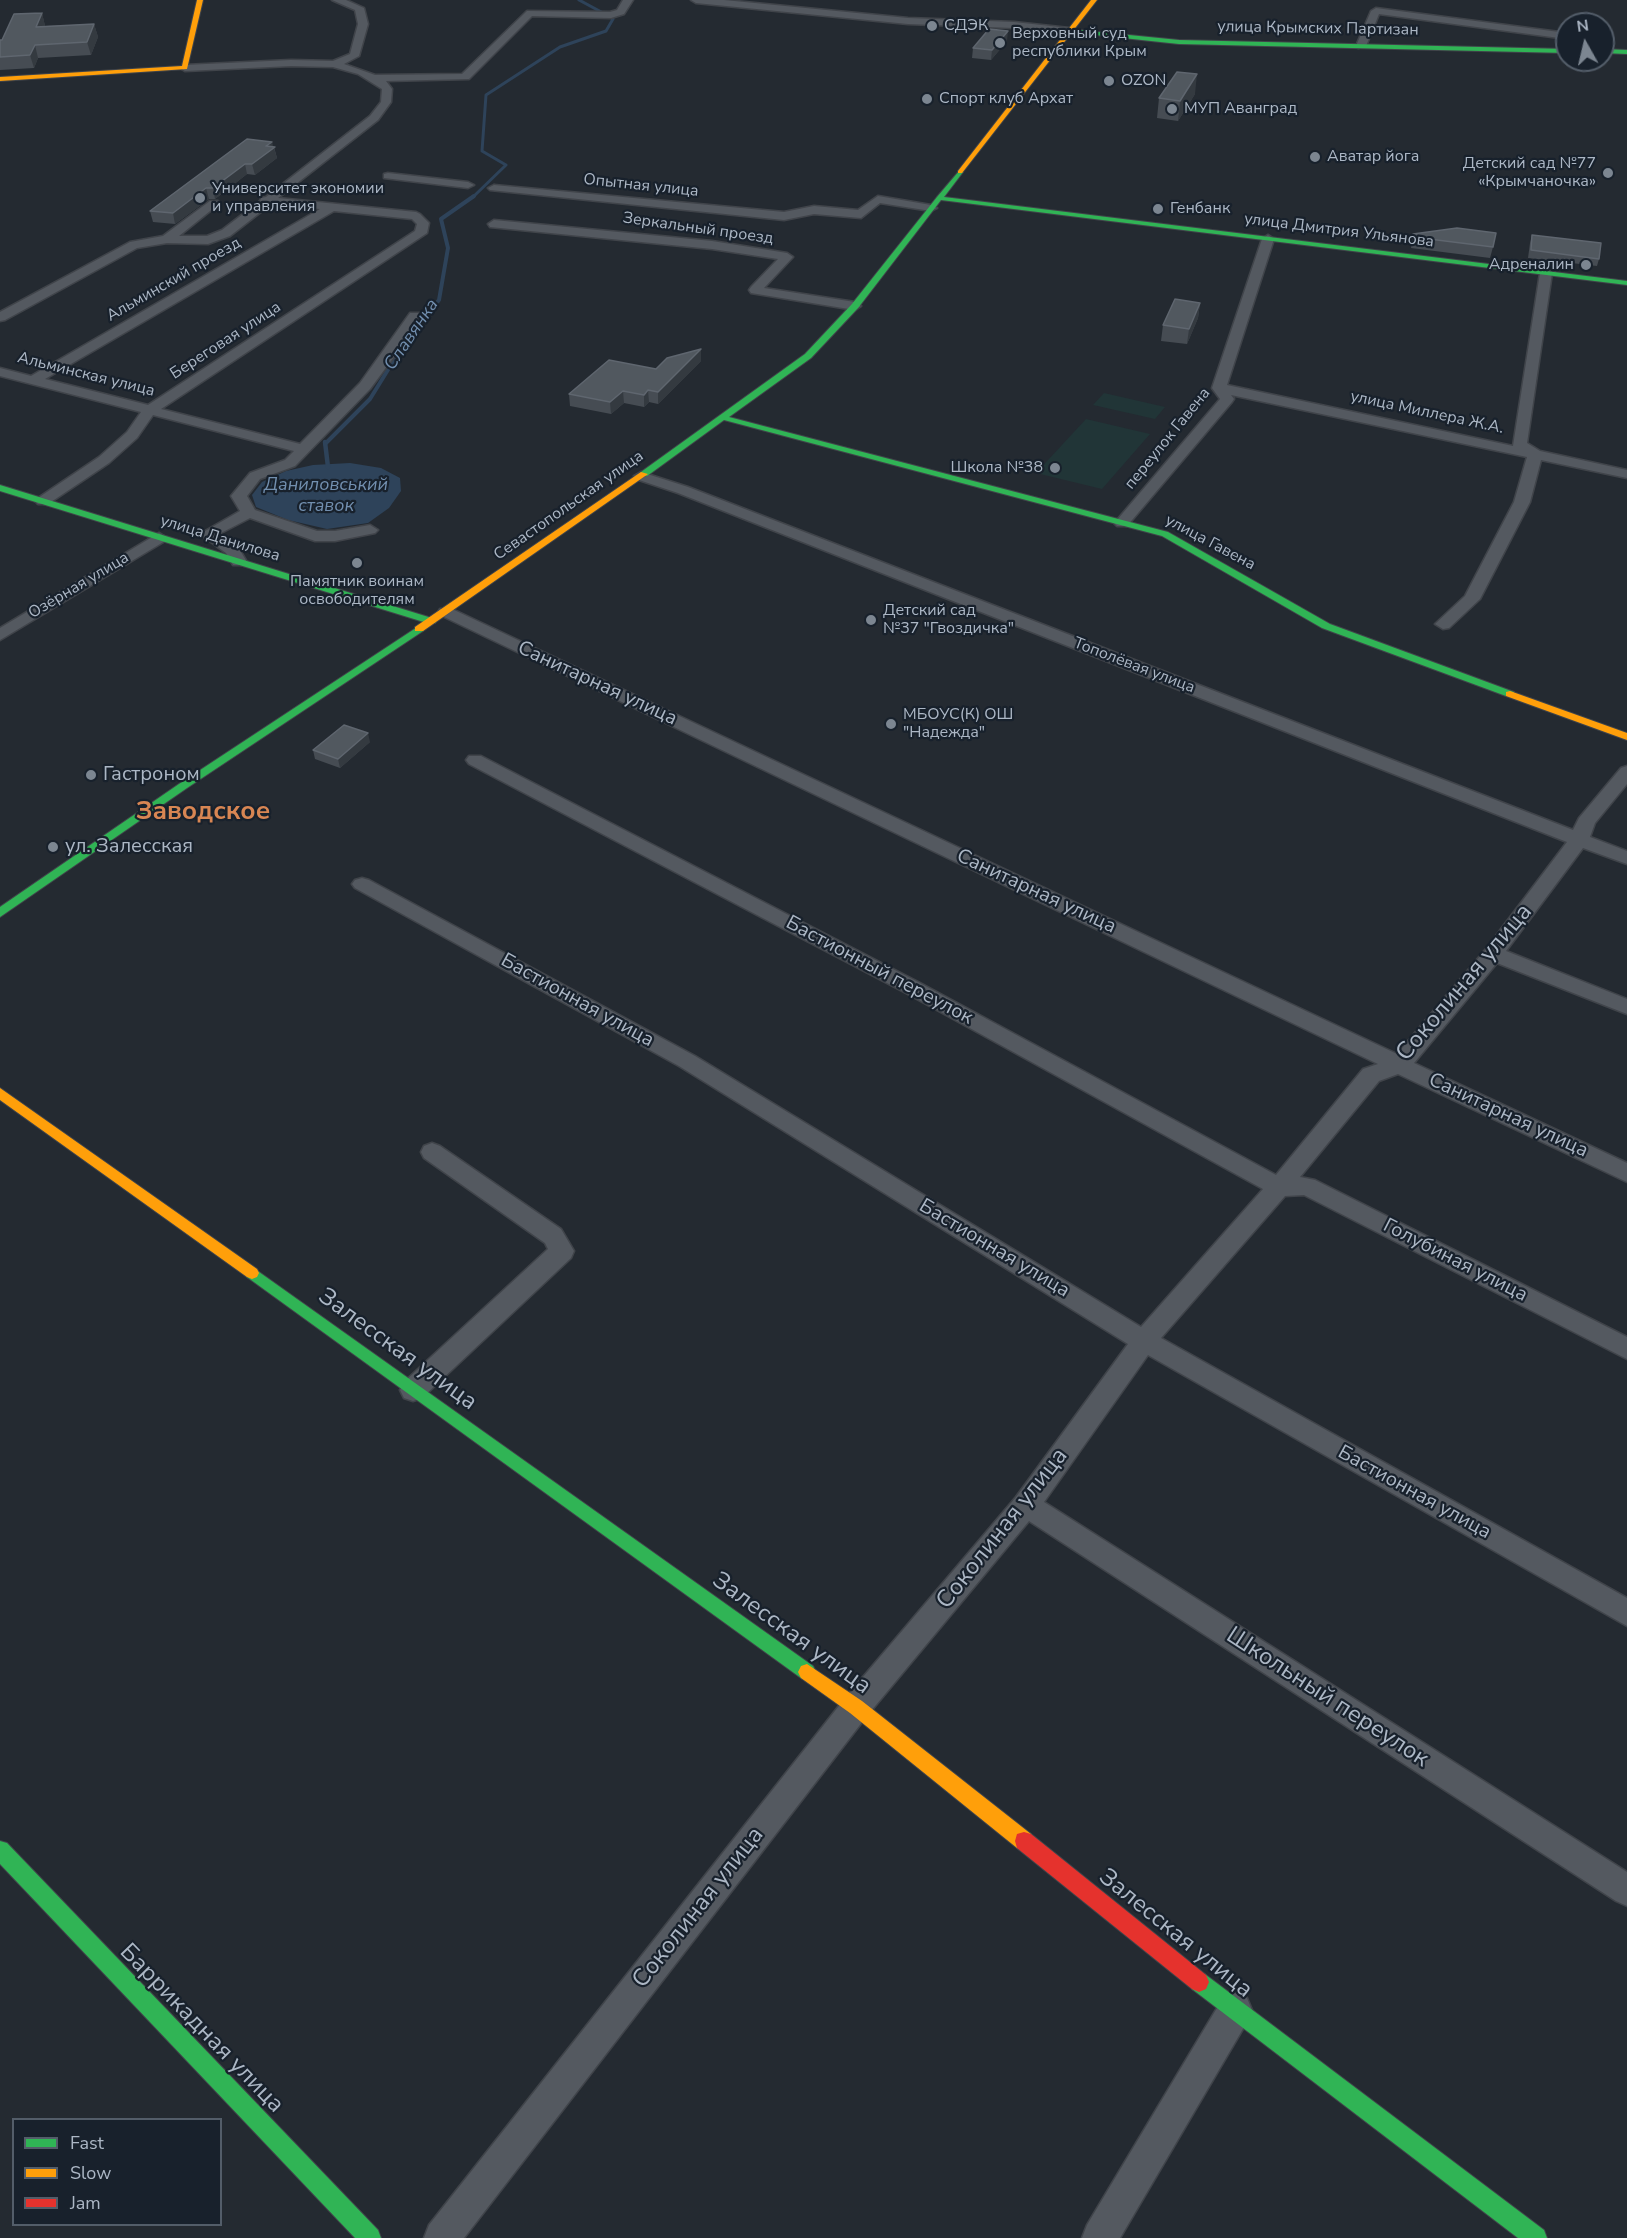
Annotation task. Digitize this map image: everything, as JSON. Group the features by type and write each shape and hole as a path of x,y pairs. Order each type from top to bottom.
{"main road":[{"path":"0,79 185,68 200,0"},
{"name":"Севастопольская улица","path":"0,913 183,786 446,612 726,418 808,356 855,306 1094,0"},
{"name":"улица Крымских Партизан","path":"1069,31 1179,42 1555,51"},
{"name":"улица Дмитрия Ульянова","path":"935,203 1268,239 1627,283"},
{"name":"улица Гавена","path":"726,418 1165,534 1326,626 1627,737"},
{"name":"улица Данилова","path":"0,488 431,621"},
{"name":"Залесская улица","path":"0,1094 856,1707 1235,2010 1536,2238"},
{"name":"Баррикадная улица","path":"0,1850 370,2238"}],"street":[{"path":"334,64 354,56 363,24 359,8 337,0"},
{"path":"374,78 465,77 530,13 611,15 621,12 628,0"},
{"path":"696,0 908,21 1014,25 1069,31"},
{"path":"1361,46 1376,10 1555,34"},
{"path":"0,317 134,245 167,239 208,240 217,237 343,144 374,118 386,102 388,95 387,89 374,78 334,64 291,63 185,68"},
{"path":"388,176 468,185"},
{"name":"Опытная улица","path":"494,188 853,224 878,199 935,203"},
{"path":"265,200 331,208"},
{"path":"167,239 214,203"},
{"name":"Береговая улица","path":"43,501 111,454 132,435 150,410 421,233 423,223 416,216 331,208"},
{"name":"Альминский проезд","path":"34,380 331,208"},
{"name":"Зеркальный проезд","path":"494,224 712,245 787,257 755,290 855,306"},
{"name":"переулок Гавена","path":"1122,523 1227,399 1219,388 1268,239"},
{"path":"1443,624 1472,599 1522,502 1535,454 1520,445 1546,273"},
{"path":"370,530 335,536 315,536 249,513 239,496 255,476 290,463 365,386 415,316"},
{"name":"Альминская улица","path":"0,372 303,449"},
{"name":"улица Миллера Ж.А.","path":"1219,388 1627,474"},
{"name":"Тополёвая улица","path":"641,476 683,490 1627,858"},
{"path":"239,562 232,550 207,534 249,513"},
{"name":"Озёрная улица","path":"0,635 159,538"},
{"name":"Санитарная улица","path":"446,612 1627,1173"},
{"name":"Бастионный переулок","path":"475,760 903,982 1279,1187"},
{"name":"Соколиная улица","path":"442,2238 856,1707 1026,1505 1144,1341 1279,1187 1371,1075 1400,1065 1493,954 1579,839 1586,822 1627,772"},
{"name":"Бастионная улица","path":"362,884 687,1061 1144,1341 1627,1613"},
{"path":"1493,954 1627,1007"},
{"path":"413,1390 562,1251 553,1236 432,1152"},
{"name":"Голубиная улица","path":"1279,1187 1307,1186 1627,1349"},
{"name":"Школьный переулок","path":"1026,1505 1627,1890"},
{"path":"1100,2238 1235,2010"}],"green space":[{"path":"1104,393 1165,407 1155,419 1093,405"},
{"path":"1086,419 1150,434 1102,489 1036,473"}],"water":[{"name":"Даниловський ставок","path":"350,463 381,468 400,478 401,491 389,508 368,523 327,529 288,520 256,507 252,495 262,482 286,471 313,465"}],"building":[{"path":"42,13 36,27 94,24 87,42 35,45 30,55 0,57 0,40 14,14"},
{"path":"989,29 1008,31 992,50 973,48"},
{"path":"1177,72 1197,74 1180,101 1159,98"},
{"path":"247,139 272,142 266,146 275,147 252,164 245,164 213,188 206,188 173,213 150,211"},
{"path":"1457,228 1496,233 1493,247 1413,237 1413,234"},
{"path":"1532,235 1601,243 1599,259 1531,250"},
{"path":"1175,299 1200,303 1189,329 1163,325"},
{"path":"701,349 658,392 648,390 644,395 623,391 610,402 569,394 609,360 656,369 667,358"},
{"path":"344,725 368,733 338,759 313,750"}],"waterway":[{"name":"Славянка","path":"579,0 605,14"},
{"name":"Славянка","path":"473,197 506,165 482,151 486,95 560,47 606,31 613,19 609,16"},
{"name":"Славянка","path":"325,444 370,399 410,334 439,300 448,248 441,219 474,196"},
{"name":"Славянка","path":"325,444 328,467"}],"traffic: fast":[{"path":"1069,31 1179,42 1555,51"},
{"path":"1615,52 1627,52"},
{"path":"644,474 808,356 855,306 960,172"},
{"path":"939,198 1627,283"},
{"path":"725,418 1165,534 1326,626 1510,694"},
{"path":"0,488 431,621"},
{"path":"0,913 183,786 419,629"},
{"path":"252,1273 807,1672"},
{"path":"0,1850 370,2238"},
{"path":"1199,1982 1536,2238"}],"traffic: slow":[{"path":"0,79 185,68 200,0"},
{"path":"960,172 1094,0"},
{"path":"419,629 644,474"},
{"path":"1510,694 1627,737"},
{"path":"0,1093 252,1273"},
{"path":"807,1672 856,1707 1024,1841"}],"traffic: jam":[{"path":"1024,1841 1199,1982"}],"place":[{"name":"СДЭК","path":"932,26"},
{"name":"Верховный суд республики Крым","path":"1000,43"},
{"name":"OZON","path":"1109,81"},
{"name":"Спорт клуб Архат","path":"927,99"},
{"name":"МУП Аванград","path":"1172,109"},
{"name":"Аватар йога","path":"1315,157"},
{"name":"Детский сад №77 «Крымчаночка»","path":"1608,173"},
{"name":"Университет экономии и управления","path":"200,198"},
{"name":"Генбанк","path":"1158,209"},
{"name":"Адреналин","path":"1586,265"},
{"name":"Школа №38","path":"1055,468"},
{"name":"Памятник воинам освободителям","path":"357,563"},
{"name":"Детский сад №37 \"Гвоздичка\"","path":"871,620"},
{"name":"МБОУС(К) ОШ \"Надежда\"","path":"891,724"},
{"name":"Гастроном","path":"91,775"},
{"name":"ул. Залесская","path":"53,847"}],"district":[{"name":"Заводское","path":"203,813"}]}
